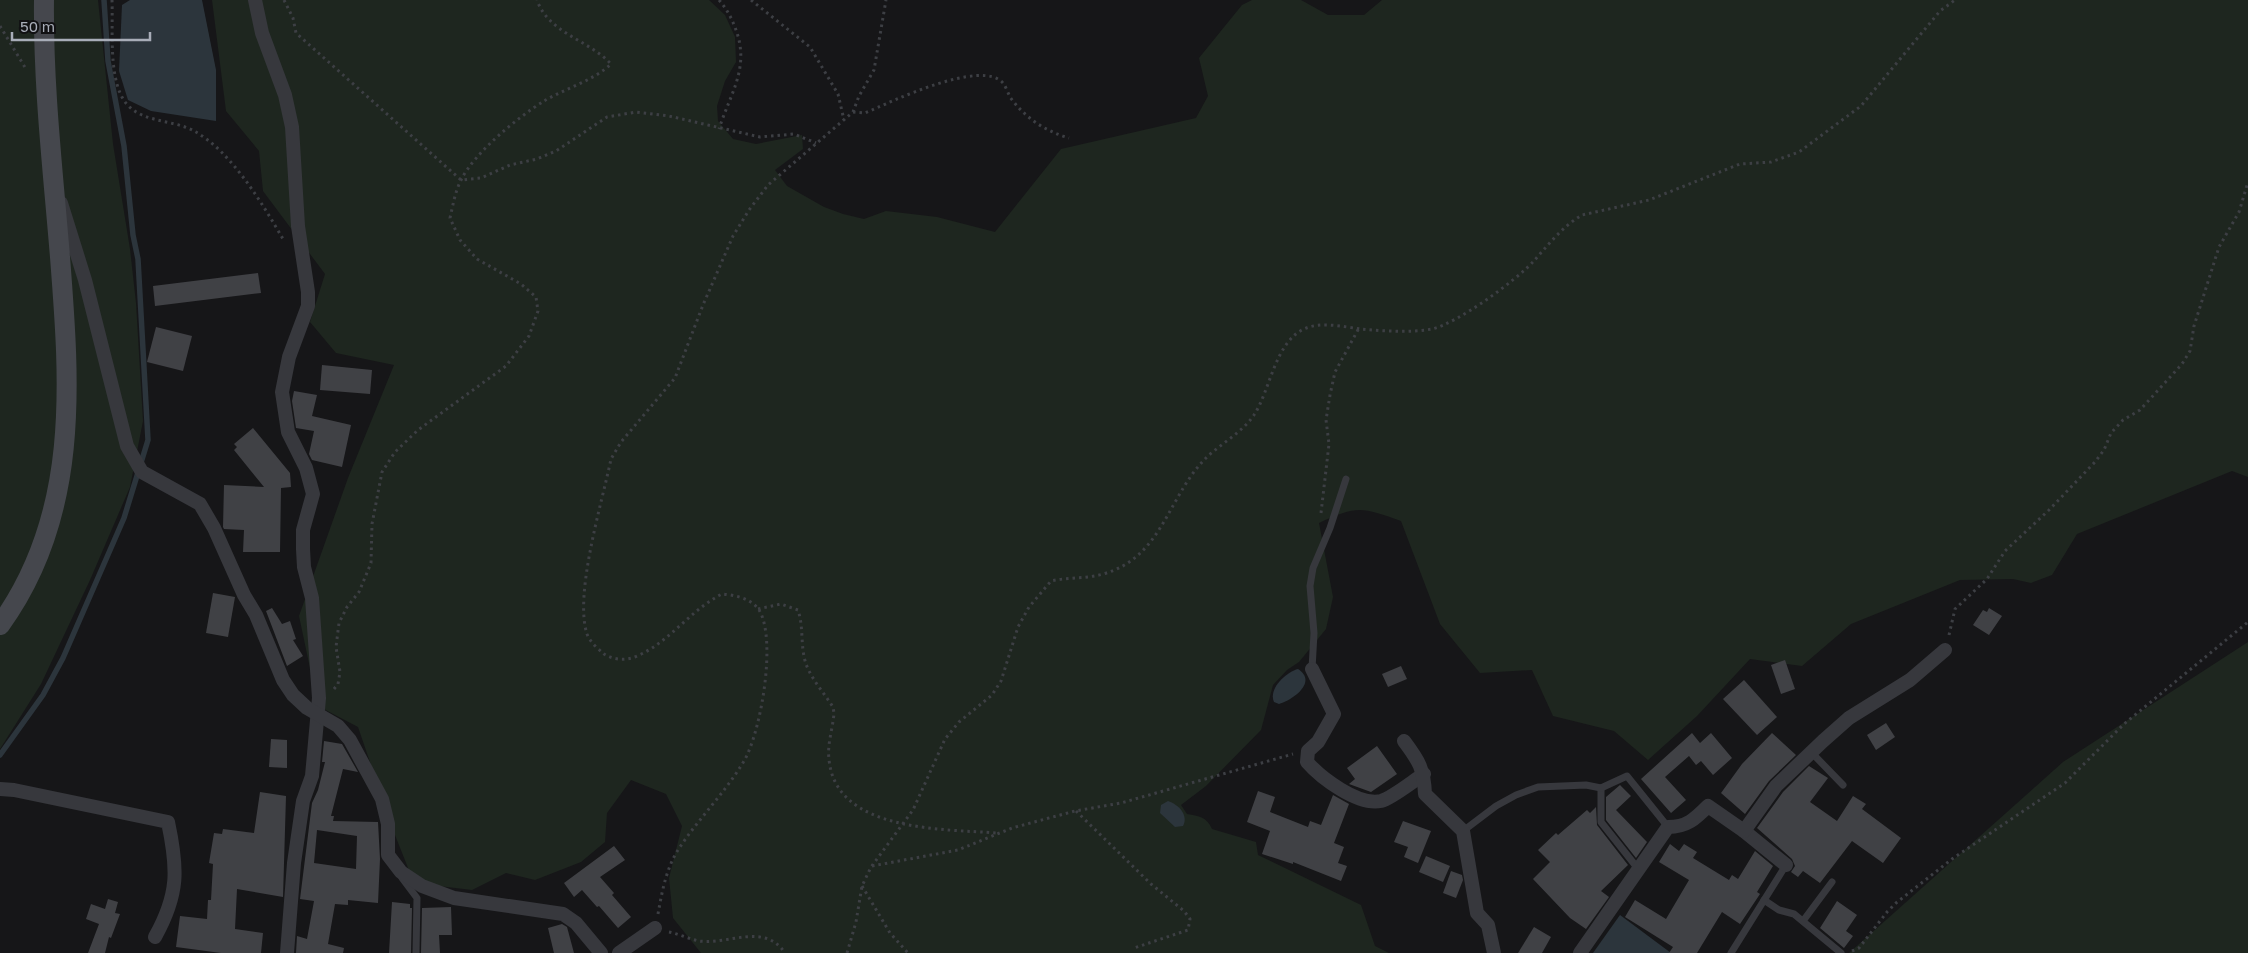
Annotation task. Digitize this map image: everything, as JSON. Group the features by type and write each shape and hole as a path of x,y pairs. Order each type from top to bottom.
{"street":[{"path":"0,625 22,587 50,522 62,463 68,383 49,134 44,0"},
{"path":"255,0 262,33 285,95 292,127 298,226 308,292 308,306 289,357 282,392 288,432 306,468 312,494 303,530 303,550 304,567 312,598 318,698 312,776 303,800 294,863 287,953"},
{"path":"53,176 85,280 127,446 142,472 200,504 214,528 244,595 256,615 283,680 293,695 316,714 338,726 350,740 382,799 388,824 388,855 401,872 422,886 454,898 563,914 576,923 601,953"},
{"path":"1744,831 1776,786 1849,718 1910,680 1945,650"},
{"path":"1312,669 1334,714 1318,742 1308,751 1307,762 1314,771 1332,784 1368,800 1382,801 1424,774"},
{"path":"1404,741 1419,760 1424,774 1425,794 1463,831 1477,913 1488,924 1494,953"},
{"path":"0,789 14,790 168,822 175,854 176,885 168,911 155,937"},
{"path":"1580,953 1668,827 1679,827 1691,822 1708,806 1744,831 1786,865"},
{"path":"619,953 655,928"}],"lane":[{"path":"1312,669 1314,633 1310,586 1316,558 1330,528 1346,479"},
{"path":"1812,753 1843,785"},
{"path":"1463,831 1496,806 1516,795 1538,787 1586,785 1601,788 1627,776 1668,827"},
{"path":"1601,788 1601,822 1639,870"},
{"path":"1731,953 1786,865"},
{"path":"401,872 403,881 417,898 416,953"},
{"path":"1803,921 1832,882"},
{"path":"1764,900 1779,910 1794,914 1841,953"}],"path":[{"path":"112,0 115,73 121,96 131,108 147,118 192,129 212,142 265,209 284,242"},
{"path":"284,0 293,18 296,33 461,180 481,178 510,165 556,151 607,117 636,112 669,116 760,136 794,134 816,143"},
{"path":"318,698 328,696 338,684 340,672 336,647 339,623 347,607 359,592 371,563 372,524 382,472 395,452 418,430 506,366 529,336 538,311 536,297 521,284 477,259 460,240 450,218 461,180 489,145 544,101 590,77 600,74 611,64 602,54 560,29 545,16 537,0"},
{"path":"719,0 731,17 742,48 739,74 719,128"},
{"path":"751,0 810,47 838,94 844,120"},
{"path":"785,953 777,942 762,937 699,941 655,928 664,880 678,850 721,796 744,760 755,735 763,706 766,662 763,622 758,609 741,597 722,594 705,602 676,632 653,647 636,657 618,660 596,648 587,635 583,606 585,579 611,459 621,442 676,378 702,305 733,236 749,210 768,186 853,112 859,96 874,70 886,0"},
{"path":"847,953 856,922 862,886 871,867 903,824 927,782 930,769 945,739 959,722 992,695 1001,681 1018,627 1028,607 1051,581 1103,574 1141,553 1158,534 1174,501 1204,460 1253,417 1264,397 1279,356 1291,339 1304,328 1324,325 1386,331 1425,329 1452,321 1494,294 1532,263 1573,220 1582,215 1650,200 1740,164 1771,162 1799,152 1861,106 1940,11 1954,0"},
{"path":"0,26 18,60 48,97"},
{"path":"853,112 865,113 936,84 972,76 988,75 1002,82 1011,98 1028,116 1049,132 1069,138"},
{"path":"1945,650 1955,609 1988,579 2004,551 2049,510 2095,462 2104,450 2111,433 2123,420 2140,410 2182,364 2190,351 2194,326 2219,247 2239,212 2248,182"},
{"path":"1319,522 1329,444 1326,420 1330,395 1335,372 1359,328"},
{"path":"758,609 781,604 798,610 802,621 803,651 806,664 833,707 829,759 838,787 856,807 867,813 903,824 999,833"},
{"path":"1841,953 1859,948 1887,912 1952,859 2065,783 2124,724 2248,622"},
{"path":"871,867 896,860 958,850 999,833 1075,810 1121,803 1239,768 1308,751"},
{"path":"1075,810 1151,884 1184,910 1190,919 1188,930 1161,937 1134,948"},
{"path":"862,886 890,933 908,953"}],"shaded area":[{"path":"0,0 98,0 113,144 130,249 136,303 143,421 130,487 90,580 41,684 0,749"},
{"path":"130,0 202,0 216,70 216,121 151,111 128,100 119,71 122,5"},
{"path":"212,0 709,0 725,15 735,37 736,62 725,81 717,106 718,121 733,139 756,144 802,135 803,149 775,170 787,186 824,207 864,219 886,211 937,217 995,232 1061,149 1196,118 1208,96 1199,58 1242,5 1252,0 1301,0 1328,15 1364,15 1382,0 2248,0 2248,477 2232,471 2077,534 2052,575 2031,583 2013,579 1960,580 1851,624 1802,666 1750,659 1697,716 1648,760 1614,731 1553,716 1532,670 1480,673 1440,624 1401,521 1368,511 1360,510 1342,513 1319,523 1333,597 1326,629 1299,662 1287,670 1273,685 1261,730 1206,786 1181,805 1187,814 1199,816 1212,829 1256,842 1258,855 1361,905 1375,946 1389,953 701,953 673,918 669,878 682,826 666,794 631,780 607,813 605,842 581,862 535,880 506,873 472,890 414,883 395,835 358,727 318,706 299,616 348,478 394,365 336,353 310,322 325,274 263,191 259,151 226,111"},
{"path":"2248,642 2248,953 1849,953 2063,762"},
{"path":"1298,669 1304,674 1305,679 1301,690 1285,702 1279,704 1274,702 1274,692 1279,682 1288,674"},
{"path":"1168,801 1182,810 1185,818 1183,826 1175,827 1160,813 1161,805"},
{"path":"1620,915 1671,953 1593,953"}],"building":[{"path":"258,273 261,293 155,306 153,286"},
{"path":"156,327 192,336 183,371 147,362"},
{"path":"322,365 372,370 370,394 320,390"},
{"path":"294,391 317,395 312,416 351,425 342,467 312,460 309,454 314,431 296,428 292,401"},
{"path":"253,428 290,473 291,487 281,488 280,552 243,552 244,530 224,529 223,527 224,485 264,487 234,450 237,447 234,444"},
{"path":"213,593 235,597 228,637 206,633"},
{"path":"272,608 282,624 290,621 296,639 293,640 303,656 287,666 266,611"},
{"path":"1989,608 2002,616 1989,635 1973,625 1983,610 1987,612"},
{"path":"1785,660 1795,689 1781,694 1771,665"},
{"path":"1401,666 1407,679 1388,687 1382,674"},
{"path":"1744,680 1777,717 1757,735 1723,699"},
{"path":"1886,723 1895,737 1876,750 1867,735"},
{"path":"1692,733 1700,743 1711,733 1732,758 1713,775 1701,761 1696,765 1689,756 1665,777 1686,800 1671,813 1641,779"},
{"path":"1772,733 1796,755 1769,781 1745,814 1721,793 1742,764"},
{"path":"271,739 287,740 287,768 269,767"},
{"path":"324,741 342,744 358,772 343,769 331,816 334,816 333,821 378,822 380,859 378,903 348,900 348,905 335,904 328,944 344,948 343,953 296,953 297,936 307,939 314,901 300,899 312,803 318,790 325,762 322,762","holes":["317,830 357,836 356,869 314,863"]},
{"path":"1377,746 1397,774 1371,792 1349,784 1355,779 1347,768"},
{"path":"1809,766 1828,778 1810,802 1837,821 1853,796 1866,804 1862,809 1901,838 1883,863 1852,841 1820,883 1803,871 1798,877 1791,872 1795,866 1792,859 1757,828 1783,792"},
{"path":"1620,785 1631,796 1616,810 1647,842 1636,858 1606,820 1606,797"},
{"path":"1258,791 1275,797 1270,812 1308,827 1310,821 1321,825 1333,795 1349,804 1334,843 1344,847 1338,863 1347,866 1341,881 1293,862 1293,864 1262,854 1270,831 1247,822"},
{"path":"260,792 286,796 283,897 237,889 235,929 263,933 261,953 221,953 176,947 180,916 207,919 208,900 211,900 213,864 209,863 214,833 222,834 223,829 254,833"},
{"path":"1596,807 1597,825 1628,865 1601,891 1609,897 1586,929 1570,918 1533,879 1550,862 1538,850 1556,833 1558,835 1587,810 1590,813"},
{"path":"1403,821 1431,831 1418,863 1404,857 1408,847 1394,842"},
{"path":"1670,844 1679,851 1684,844 1697,852 1693,858 1729,880 1732,875 1738,879 1755,851 1773,866 1757,892 1760,894 1740,924 1722,912 1697,953 1669,953 1673,947 1625,917 1635,900 1666,919 1689,880 1659,862"},
{"path":"614,846 625,860 600,877 614,893 612,895 631,917 618,928 582,890 574,897 564,883"},
{"path":"1426,856 1450,866 1443,882 1419,872"},
{"path":"1451,871 1462,875 1463,880 1456,898 1443,893"},
{"path":"108,899 118,902 115,913 120,914 111,938 109,937 105,953 88,953 99,924 86,919 91,904 105,909"},
{"path":"1837,901 1857,915 1846,931 1853,936 1844,948 1820,928"},
{"path":"392,902 410,904 410,908 412,908 411,953 389,953"},
{"path":"451,907 452,935 439,935 440,953 421,953 422,908"},
{"path":"562,924 567,927 574,953 554,953 548,928"},
{"path":"1534,927 1551,937 1542,953 1518,953"}],"waterway":[{"path":"0,755 43,695 63,658 124,518 148,440 138,259 133,235 124,146 108,61 104,0"}]}
